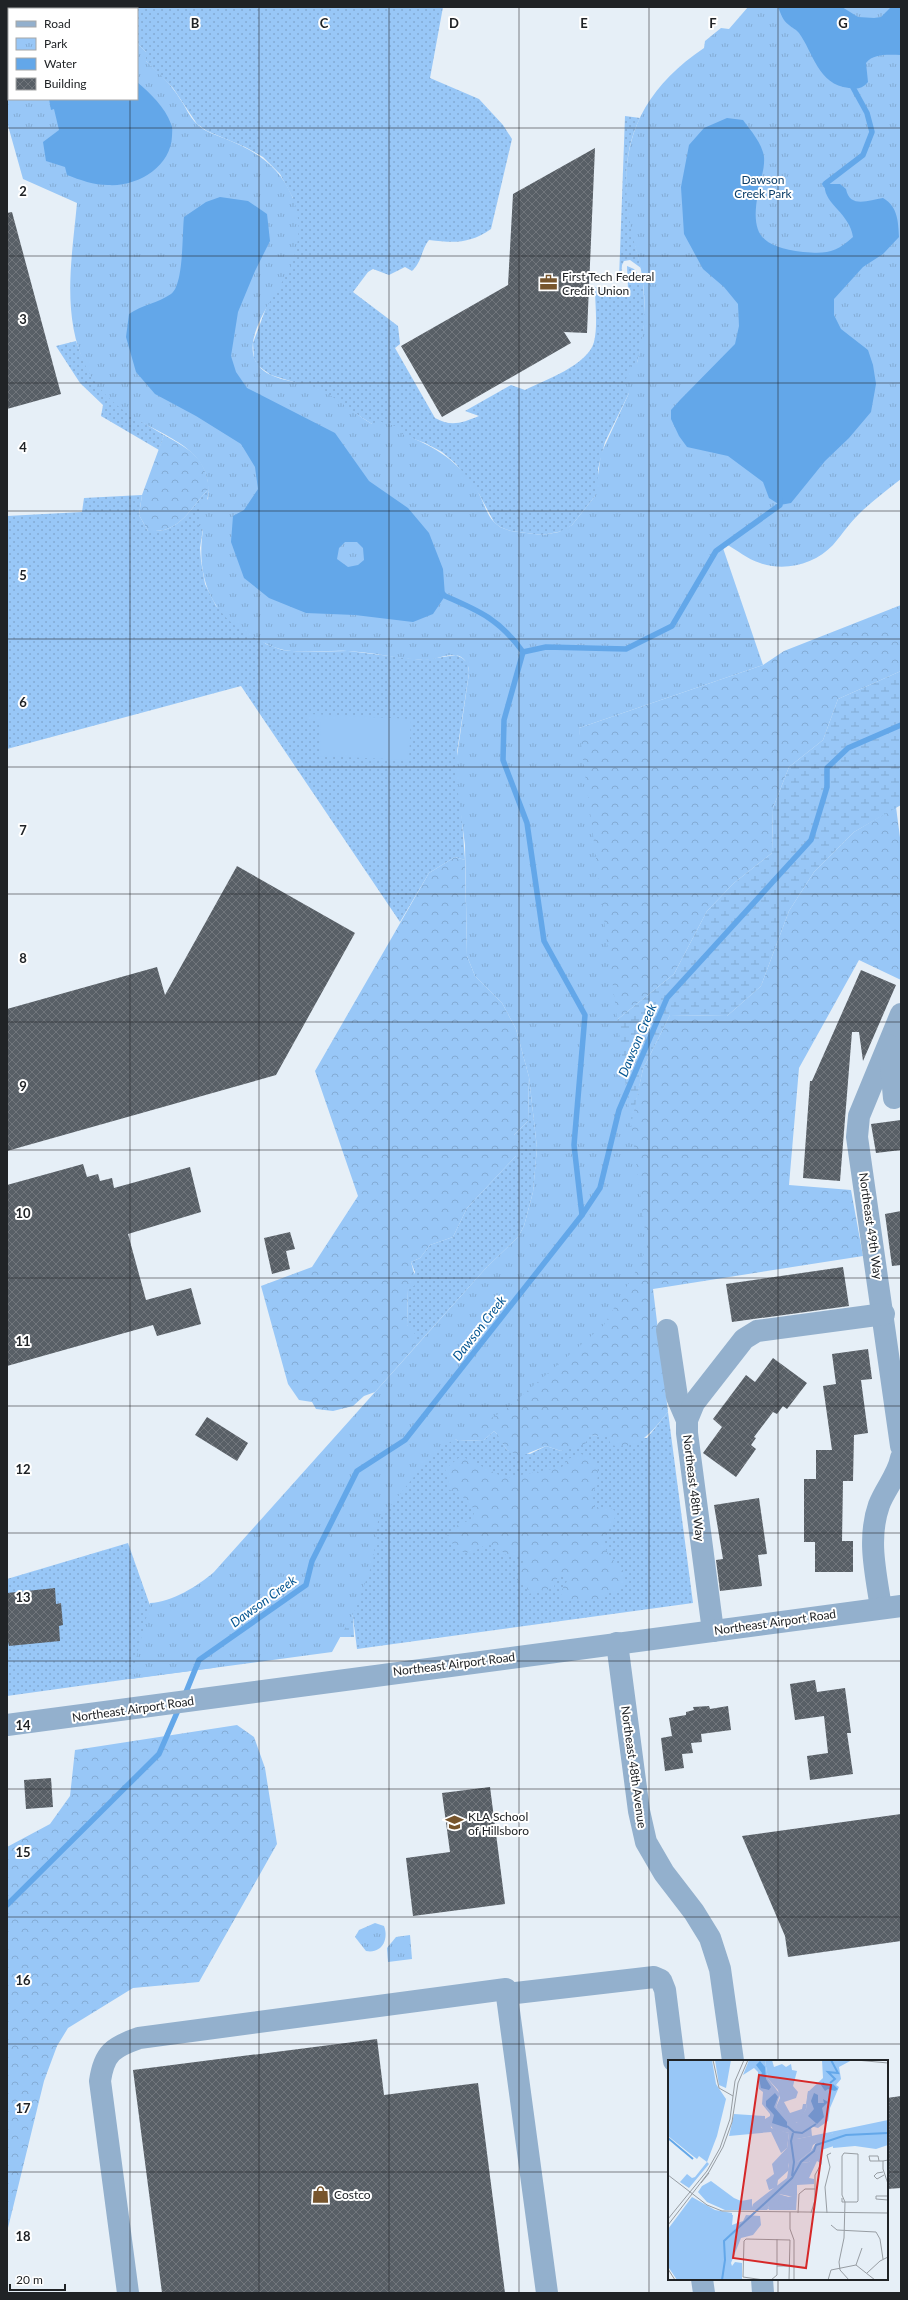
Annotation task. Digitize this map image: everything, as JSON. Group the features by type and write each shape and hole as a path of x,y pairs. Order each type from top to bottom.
{"street":[{"name":"Northeast 49th Way","path":"901,1014 870,1086 859,1116 857,1137 884,1314 901,1446"},
{"path":"889,1043 898,1099"},
{"path":"870,1086 898,1099"},
{"name":"Northeast 48th Way","path":"713,1631 688,1441 687,1420 694,1403 744,1339 757,1331 884,1314"},
{"path":"667,1330 676,1397 687,1420"},
{"path":"891,1607 872,1542 879,1505 896,1485 901,1458"},
{"name":"Northeast Airport Road","path":"7,1725 891,1607"},
{"name":"Northeast 48th Avenue","path":"617,1644 639,1811 646,1842 664,1873 694,1912 710,1938 720,1969 733,2060"},
{"path":"507,1994 654,1977 661,1980 665,1990 674,2060"},
{"path":"128,2293 100,2081 102,2065 110,2052 122,2043 139,2038 506,1989 547,2293"},
{"path":"702,2280 704,2293"},
{"path":"762,2280 763,2293"}],"green space":[{"name":"Dawson Creek Park","path":"7,7 107,7 8,8 8,100 138,100 138,44 146,52 146,61 173,88 192,118 200,127 257,154 280,176 287,185 292,196 298,223 298,241 296,250 290,267 260,319 255,334 253,348 255,360 264,371 270,375 319,389 372,424 378,421 398,427 402,434 436,450 455,464 471,481 489,515 500,527 511,531 542,535 559,532 572,525 595,496 601,454 629,393 624,386 630,366 637,363 642,339 644,293 641,270 630,223 627,195 627,169 630,145 638,123 649,102 663,83 682,65 704,48 705,41 721,28 729,29 748,7 901,7 901,479 859,514 826,552 809,561 789,566 770,566 751,559 726,544 723,548 763,665 579,728 647,1246 640,1264 604,1325 505,1410 435,1451 378,1521 373,1562 355,1610 332,1652 131,1679 150,1603 167,1600 176,1596 200,1583 214,1572 486,1268 518,1237 524,1226 533,1192 537,1148 529,1077 516,1029 502,1003 475,976 467,956 465,845 455,770 469,668 465,660 457,655 423,660 357,652 300,652 280,649 264,643 238,628 216,606 204,578 201,547 203,530 198,524 201,504 208,499 208,482 203,468 195,456 184,446 130,415 111,400 100,388 86,367 78,348 73,327 71,307 71,265 77,203 23,179 7,122"},
{"path":"443,7 430,78 479,99 503,125 512,139 491,229 469,240 447,242 429,240 424,248 418,264 412,271 405,267 389,275 373,269 368,272 353,292 398,326 400,344 395,348 435,418 441,421 457,423 479,416 465,411 511,385 525,390 565,371 584,358 594,342 595,336 595,287 628,289 627,266 634,269 643,281 645,315 642,344 629,393 605,442 598,469 598,487 595,496 572,525 563,531 542,535 511,531 500,527 494,522 479,494 456,464 442,452 425,443 372,424 319,390 271,375 257,365 254,358 253,343 266,308 293,198 280,174 263,157 245,147 207,131 197,124 173,88 146,61 146,52 138,44 138,8 108,8"},
{"path":"625,116 640,118 628,155 627,193 632,231 641,268 630,260 624,261 622,265 621,279 619,279"},
{"path":"76,341 91,373 110,397 121,407 164,435 159,450 101,416 103,405 80,383 56,346"},
{"path":"164,435 189,450 200,462 207,478 209,489 180,522 167,529 148,531 139,515 142,495"},
{"path":"209,489 200,548 205,584 216,606 266,644 282,650 303,652 348,651 423,660 456,655 468,663 469,673 457,752 465,860 455,857 429,873 400,922 241,686 7,749 7,516 82,512 84,498 142,495 139,515 148,531 160,531 180,522"},
{"path":"901,605 901,671 838,699 823,740 789,767 773,808 772,853 734,883 707,911 674,974 618,1019 596,1034 579,728 763,665 784,651"},
{"path":"901,671 901,805 854,832 814,872 789,911 761,986 727,1016 670,1015 643,1069 627,1144 412,1446 333,1570 353,1617 354,1637 324,1637 213,1668 151,1676 534,1265 596,1034 618,1019 674,974 707,911 734,883 772,853 773,808 789,767 823,740 838,699"},
{"path":"309,714 411,719 409,760 320,756 321,720 309,719"},
{"path":"896,807 901,845 901,980 859,960 799,1068 789,1185 851,1190 863,1256 653,1289 668,1412 657,1426 644,1438 637,1442 621,1446 611,1445 608,1437 590,1435 585,1444 561,1451 546,1446 521,1456 507,1450 498,1440 497,1434 494,1431 484,1440 458,1441 450,1435 626,1144 643,1069 670,1015 727,1016 761,986 789,911 814,872 854,832"},
{"path":"455,857 465,860 467,956 475,976 502,1003 516,1029 529,1077 528,1121 514,1135 520,1145 516,1156 467,1208 453,1237 430,1245 420,1258 411,1262 417,1284 408,1289 407,1325 415,1334 416,1346 375,1392 364,1396 353,1406 333,1411 316,1409 312,1402 299,1400 288,1384 261,1286 312,1267 358,1196 315,1071 429,873"},
{"path":"529,1077 537,1148 533,1192 524,1226 518,1237 486,1268 416,1346 407,1325 408,1289 415,1272 411,1262 420,1258 430,1245 453,1237 467,1208 516,1156 514,1135 528,1121"},
{"path":"668,1412 693,1603 357,1649 353,1617 333,1570 339,1537 450,1435 458,1441 484,1440 494,1431 507,1450 530,1454 546,1446 561,1451 590,1435 647,1438"},
{"path":"581,1454 594,1462 597,1468 598,1473 596,1486 591,1500 595,1507 611,1508 615,1511 614,1519 606,1533 604,1540 606,1551 624,1572 623,1576 627,1582 616,1592 605,1593 599,1599 583,1601 579,1598 576,1601 566,1601 560,1593 567,1581 561,1574 555,1581 554,1588 528,1594 527,1587 517,1580 525,1556 507,1556 494,1546 490,1545 486,1545 472,1553 458,1551 447,1536 456,1526 472,1519 475,1510 462,1496 448,1489 449,1482 445,1469 461,1456 505,1478 562,1467 568,1459"},
{"path":"128,1543 159,1631 151,1676 7,1696 7,1579"},
{"path":"237,1725 254,1737 265,1768 277,1844 199,1982 133,1988 68,2028 57,2046 44,2081 7,2232 7,1847 50,1824 70,1796 75,1750"},
{"path":"375,1923 384,1926 386,1936 385,1940 380,1948 372,1951 366,1951 355,1937 359,1930"},
{"path":"410,1935 412,1959 388,1962 387,1948 396,1937"}],"water":[{"path":"87,7 88,8 24,8"},
{"path":"778,7 842,7 858,17 874,18 881,17 891,7 901,7 901,55 882,55 869,60 866,63 868,82 861,87 852,88 839,86 830,81 823,74 797,30 785,21"},
{"path":"138,83 161,106 172,126 170,147 166,157 159,166 141,179 119,185 103,185 82,180 67,175 65,167 46,161 43,142 59,130 54,109 51,110 49,100 138,100"},
{"path":"727,118 743,120 756,137 763,152 764,166 758,193 756,220 762,237 769,242 778,247 789,250 818,253 836,249 853,237 847,221 828,197 825,191 825,184 840,184 846,189 848,195 856,201 861,202 883,198 892,206 897,220 899,237 883,254 863,267 834,299 834,315 841,329 868,350 873,365 876,384 871,412 849,438 825,461 791,503 780,505 769,498 763,482 728,456 687,447 679,436 671,419 671,410 735,344 739,326 738,304 724,287 703,269 684,234 681,187 689,145 704,128"},
{"path":"220,197 248,201 267,214 270,241 255,271 238,312 231,356 236,372 247,388 335,433 369,481 408,508 429,533 443,569 445,596 433,614 413,622 355,615 306,613 269,598 244,578 231,542 233,516 244,510 258,489 255,467 241,444 196,416 155,394 136,372 126,337 129,314 139,308 161,300 171,294 175,289 182,258 184,217 206,202","holes":["345,542 357,542 363,548 364,560 358,565 348,567 337,559 339,548"]}],"building":[{"name":"First Tech Federal Credit Union","path":"595,148 587,333 564,332 571,343 442,417 401,346 508,285 513,194"},
{"path":"12,212 61,394 7,409 7,213"},
{"path":"237,866 355,933 276,1075 7,1151 7,1009 157,967 165,995"},
{"path":"861,970 896,985 863,1061 859,1032 852,1032 840,1181 803,1178 810,1081 812,1081"},
{"path":"901,1120 901,1150 876,1153 871,1124"},
{"path":"83,1164 87,1177 98,1174 100,1181 112,1178 114,1188 190,1167 201,1212 128,1234 146,1300 191,1288 201,1324 157,1336 153,1325 7,1366 7,1185"},
{"path":"901,1211 901,1265 892,1266 885,1214"},
{"path":"290,1232 295,1249 286,1251 290,1269 272,1274 264,1238"},
{"path":"843,1267 849,1306 732,1322 726,1284"},
{"path":"868,1349 872,1379 861,1380 868,1433 854,1435 853,1481 843,1481 842,1541 853,1541 853,1572 815,1572 815,1542 804,1542 804,1479 816,1479 816,1450 832,1450 823,1386 836,1384 832,1354"},
{"path":"773,1358 807,1383 787,1409 783,1406 777,1414 773,1412 754,1437 756,1438 751,1445 756,1449 736,1477 703,1453 722,1427 713,1419 746,1375 755,1382"},
{"path":"207,1417 248,1443 237,1461 195,1435"},
{"path":"759,1498 767,1554 758,1555 762,1586 720,1591 716,1560 723,1559 714,1505"},
{"path":"55,1588 56,1604 61,1603 63,1625 59,1626 60,1641 9,1646 7,1637 7,1593"},
{"path":"815,1680 817,1692 845,1688 851,1733 847,1733 853,1774 810,1780 807,1756 828,1753 824,1716 795,1720 790,1684"},
{"path":"709,1706 710,1709 728,1706 731,1730 701,1734 702,1742 691,1743 693,1753 682,1754 684,1768 665,1771 661,1738 672,1736 669,1718 686,1715 686,1712 694,1710 693,1707"},
{"path":"51,1778 53,1807 26,1809 24,1780"},
{"path":"490,1787 505,1904 413,1916 406,1858 450,1852 442,1793"},
{"path":"901,1814 901,1941 788,1957 785,1936 742,1836"},
{"name":"Costco","path":"377,2039 384,2095 478,2083 505,2293 162,2293 133,2070"},
{"path":"901,2096 901,2188 888,2189 888,2098"}],"waterway":[{"path":"830,190 825,184 863,155 872,132 867,113 850,82"},
{"path":"523,652 546,647 626,649 672,626 716,551 780,505 780,498"},
{"path":"441,592 445,596 479,612 497,624 523,652"},
{"path":"523,652 504,720 503,760 527,823 544,941 585,1015 574,1145 582,1215"},
{"name":"Dawson Creek","path":"184,1697 199,1660 306,1585 312,1561 357,1471 405,1440 582,1215 600,1188 619,1110 667,998 811,840 827,787 827,768 848,748 901,725"},
{"name":"Dawson Creek","path":"7,1905 159,1754 179,1708"}],"place":[{"name":"First Tech Federal Credit Union","path":"549,283"},
{"name":"KLA School of Hillsboro","path":"455,1823"},
{"name":"Costco","path":"321,2194"}]}
